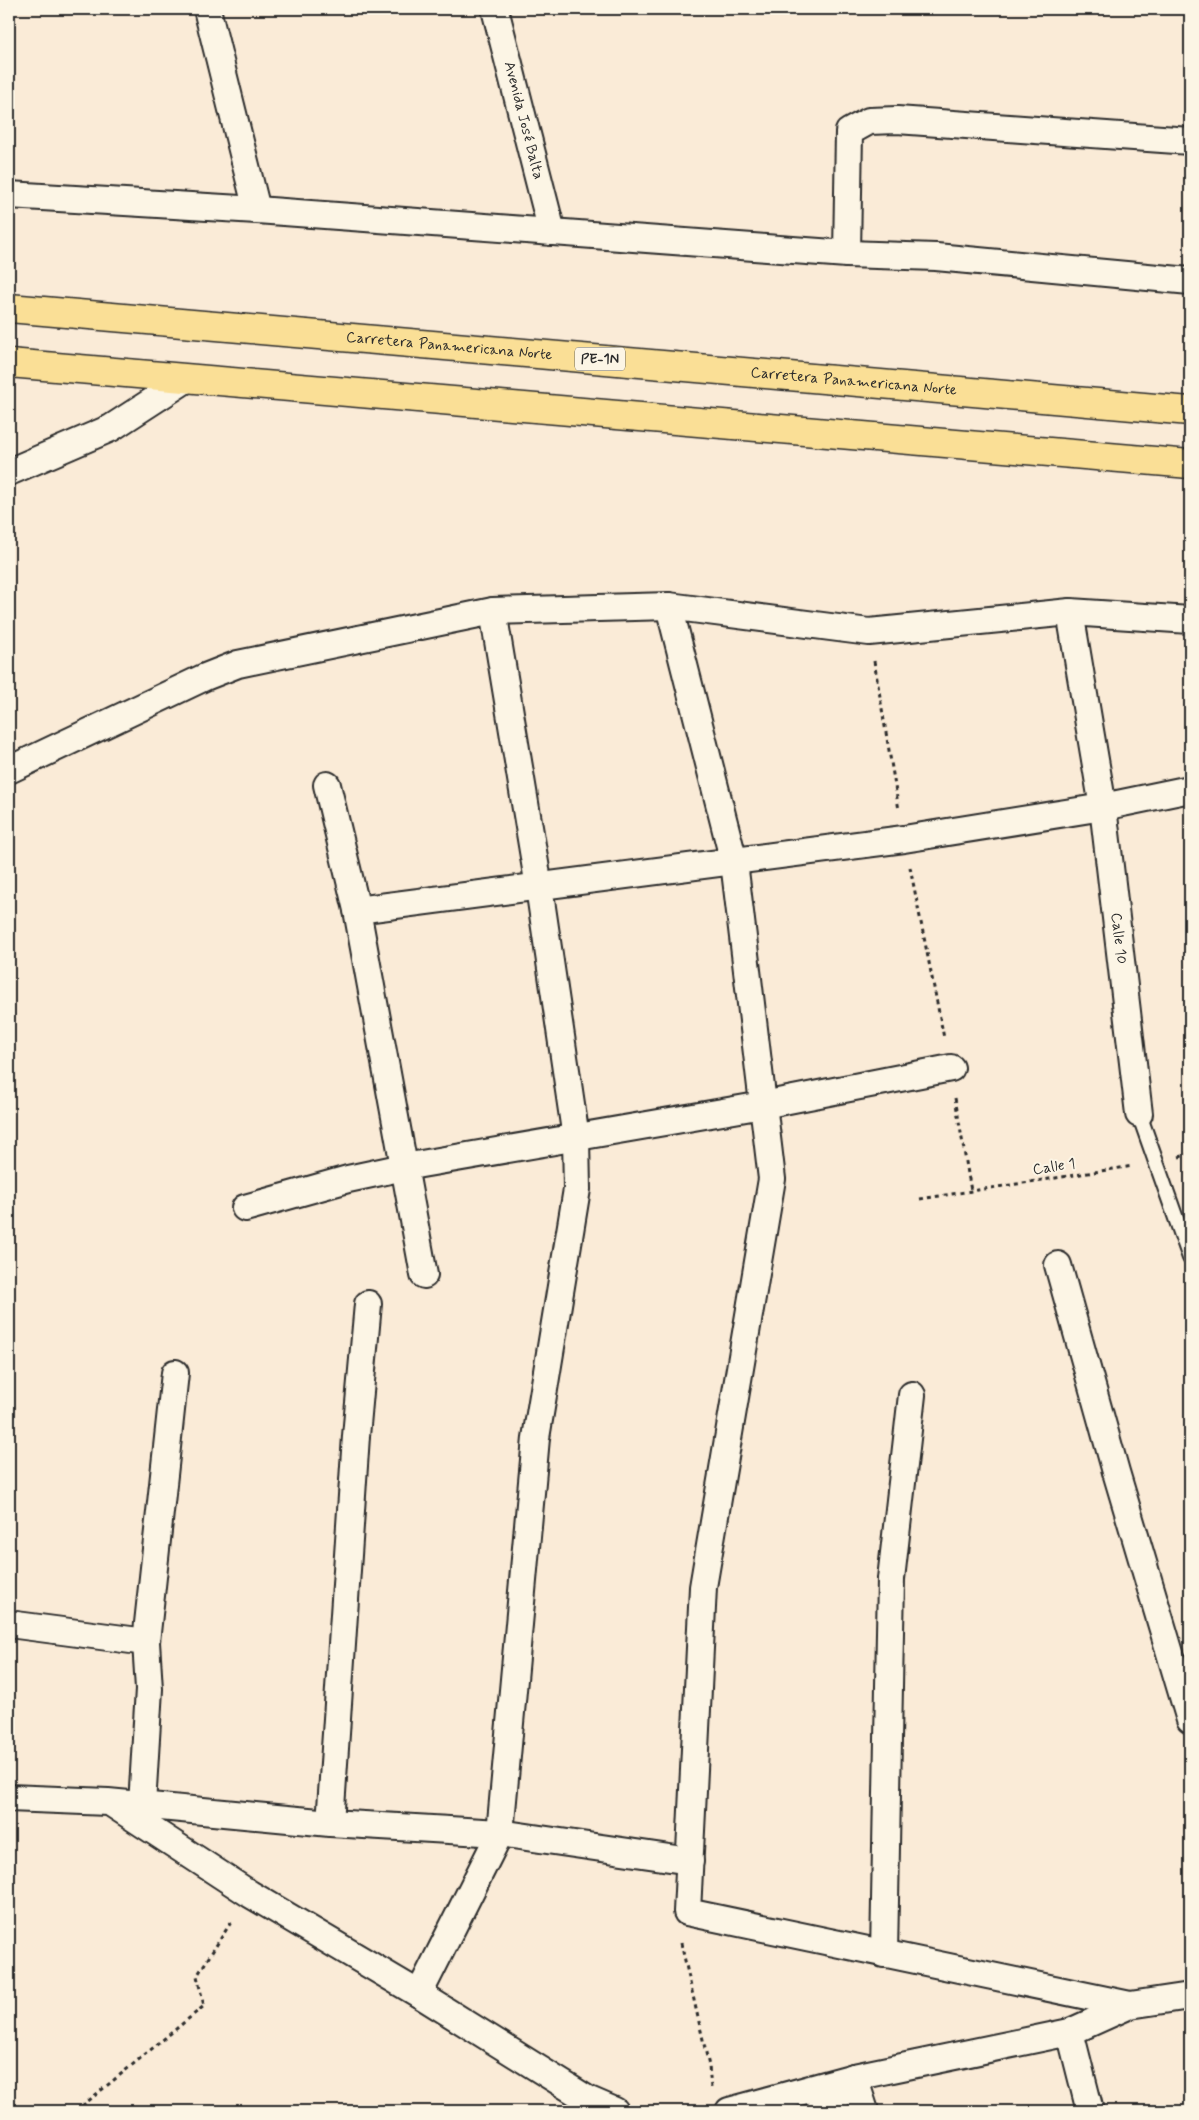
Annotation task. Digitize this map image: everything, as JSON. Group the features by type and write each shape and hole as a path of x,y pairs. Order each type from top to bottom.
{"highway":[{"name":"Carretera Panamericana Norte","path":"9,308 1190,411"},
{"path":"9,363 1190,464"}],"street":[{"path":"207,9 257,210"},
{"name":"Avenida José Balta","path":"495,9 552,232"},
{"path":"847,254 849,132 869,121 897,120 1190,141"},
{"path":"9,195 257,210 847,254 936,257 1190,281"},
{"path":"9,472 111,428 188,378"},
{"path":"669,606 734,862 772,1179 703,1587 687,1912 1130,2005"},
{"path":"9,770 205,677 238,664 493,611 669,606 869,632 1070,612 1190,620"},
{"path":"419,1994 500,1833 536,1438 577,1189 576,1138 540,887 493,611"},
{"name":"Calle 10","path":"1070,612 1103,807 1139,1114"},
{"path":"327,785 356,910 424,1275"},
{"path":"356,910 904,839 1103,807 1190,789"},
{"path":"246,1208 348,1179 404,1167 763,1105 950,1068"},
{"path":"1058,1265 1116,1472 1190,1720"},
{"path":"330,1823 355,1446 368,1304"},
{"path":"142,1805 149,1689 146,1642 175,1373"},
{"path":"884,1954 891,1580 912,1395"},
{"path":"9,1624 146,1642"},
{"path":"9,1798 108,1802 330,1823 500,1833 690,1861"},
{"path":"108,1802 250,1894 419,1994 587,2099 615,2111"},
{"path":"730,2111 854,2077 1070,2032 1130,2005 1190,1996"},
{"path":"1070,2032 1090,2111"},
{"path":"819,2111 836,2099 854,2077"},
{"path":"854,2077 864,2111"}],"lane":[{"name":"Calle 10","path":"1139,1114 1190,1258"}],"path":[{"path":"869,632 904,839 950,1068 971,1191"},
{"name":"Calle 1","path":"920,1199 1155,1163 1190,1154"},
{"path":"76,2111 204,2006 197,1976 250,1894"},
{"path":"687,1912 681,1942 709,2066 711,2093"}]}
